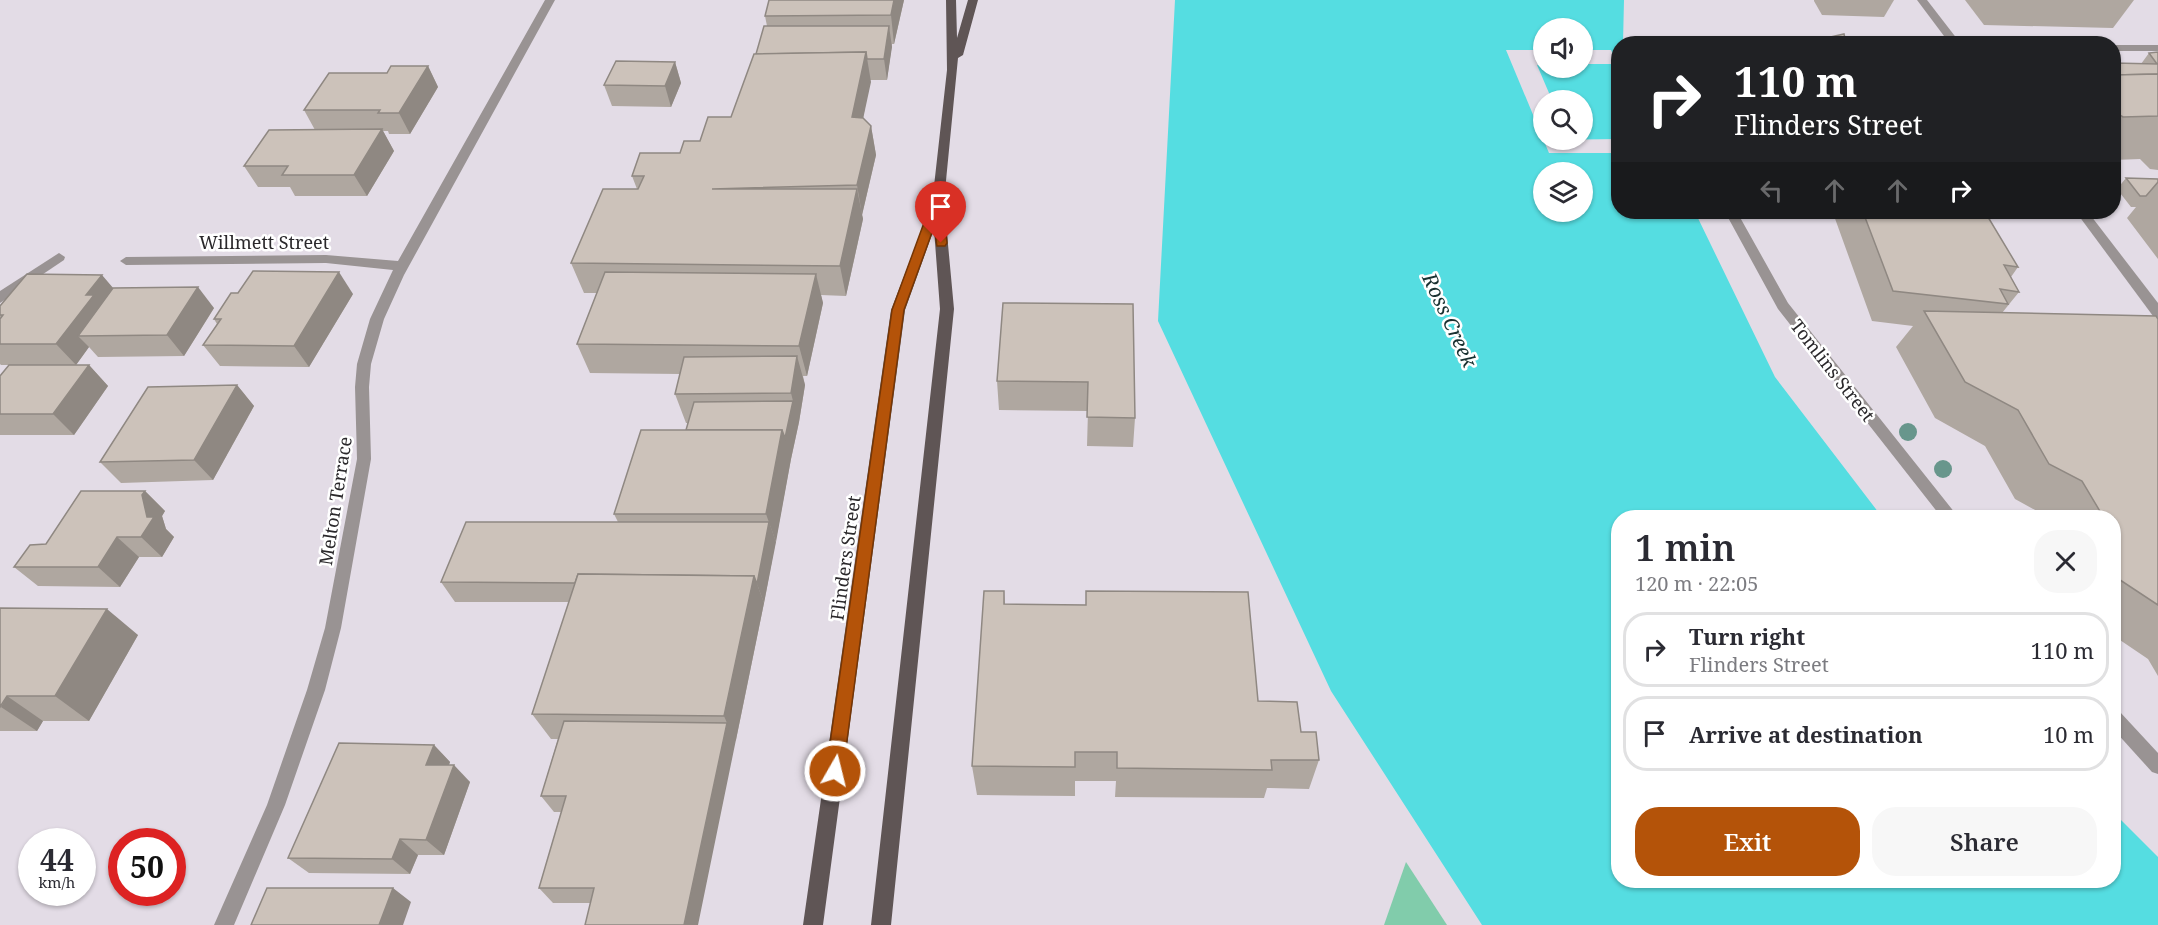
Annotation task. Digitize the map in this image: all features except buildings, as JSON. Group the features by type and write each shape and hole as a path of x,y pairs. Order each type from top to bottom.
{"main road":[{"name":"Flinders Street","path":"882,925 947,309 938,201 953,70 951,0"},
{"name":"Flinders Street","path":"953,70 973,0"},
{"name":"Flinders Street","path":"813,925 898,310 938,201"}],"street":[{"name":"Melton Terrace","path":"224,925 297,749 333,628 364,459 363,366 372,335 402,266 550,0"},
{"path":"1922,0 1950,36"},
{"path":"2121,48 2158,48"},
{"name":"Tomlins Street","path":"1735,219 1783,306 1945,510"},
{"path":"2087,219 2158,312"},
{"path":"0,298 59,257"},
{"name":"Willmett Street","path":"126,261 326,259 402,266"},
{"path":"2121,726 2158,766"}],"green space":[{"path":"1406,862 1447,925 1384,925"}],"water":[{"name":"Ross Creek","path":"1175,0 1624,0 1623,36 1611,36 1611,219 1698,219 1775,377 1877,510 1611,510 1611,888 2121,888 2121,820 2158,857 2158,925 1482,925 1331,691 1158,321"}],"pier":[{"path":"1506,50 1533,50 1533,78 1543,78 1548,90 1533,90 1533,115"},
{"path":"1593,50 1611,50 1611,64 1593,64"},
{"path":"1593,139 1611,139 1611,153 1549,153 1548,150 1593,150"}],"route":[{"path":"835,771 898,310 938,201 941,243"}]}
